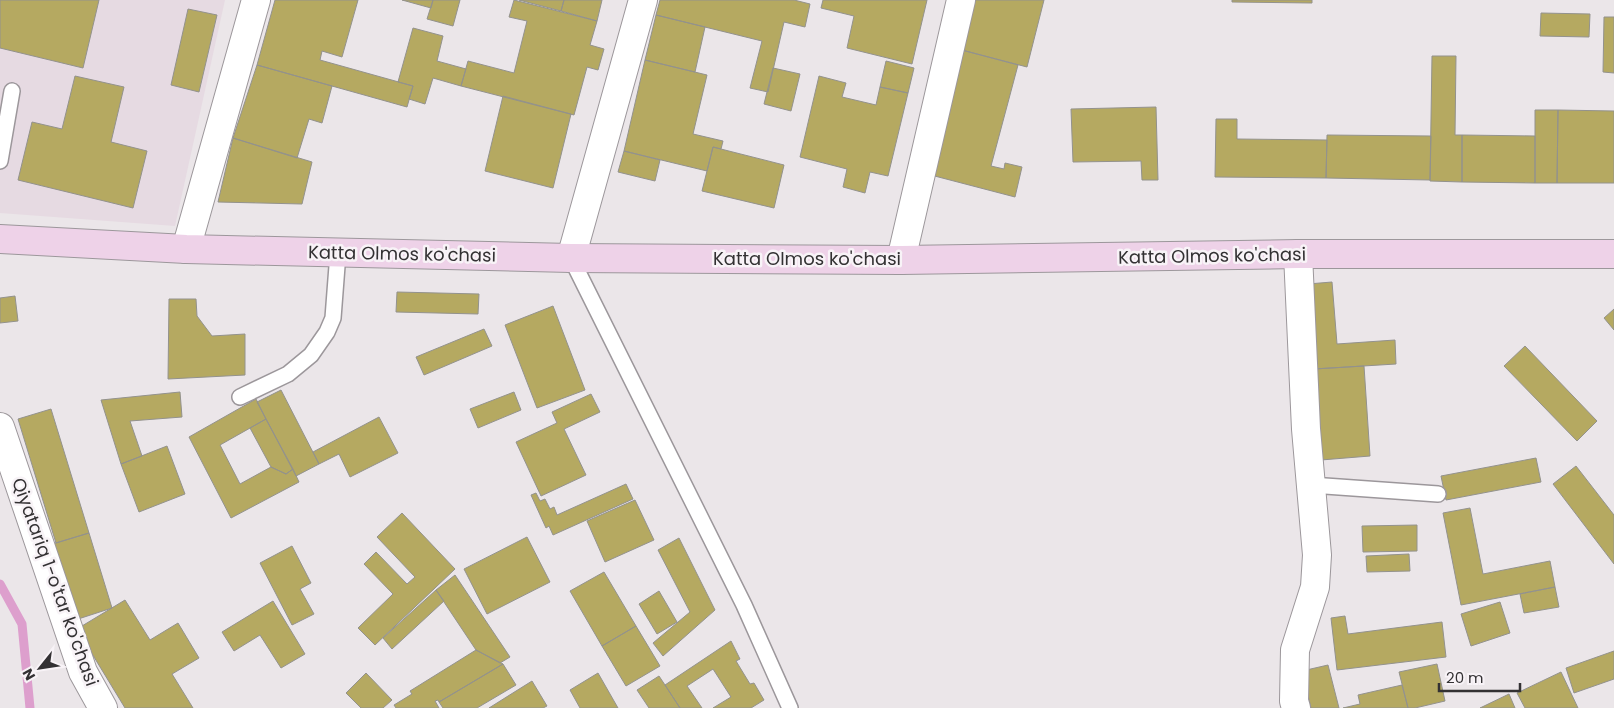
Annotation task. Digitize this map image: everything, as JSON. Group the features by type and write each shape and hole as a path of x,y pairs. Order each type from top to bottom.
{"street":[{"path":"186,249 256,0"},
{"path":"571,258 643,0"},
{"path":"901,260 961,0"},
{"name":"Katta Olmos ko'chasi","path":"0,239 186,249 571,258 901,260 1298,254 1614,254"},
{"path":"1296,708 1294,701 1295,650 1315,588 1316,563 1306,429 1298,254"},
{"name":"Qiyatariq 1-o'tar ko'chasi","path":"0,427 83,672 103,708"}],"lane":[{"path":"0,161 12,91"},
{"path":"240,397 288,374 311,355 327,332 333,318 338,253"},
{"path":"571,258 744,605 790,708"},
{"path":"1311,485 1438,494"}],"shaded area":[{"path":"0,0 225,0 175,226 0,213"}],"building":[{"path":"0,0 99,0 83,68 0,48"},
{"path":"275,0 358,0 342,57 322,51 320,60 413,86 407,107 257,65"},
{"path":"402,0 433,0 431,8"},
{"path":"433,0 460,0 453,26 427,19"},
{"path":"514,0 597,21 590,45 604,49 598,70 587,67 574,115 461,86 468,61 514,73 527,21 509,17"},
{"path":"519,0 564,0 561,11"},
{"path":"564,0 602,0 597,21 561,11"},
{"path":"660,0 794,0 810,4 805,27 784,22 768,92 750,88 762,41 656,15"},
{"path":"823,0 927,0 912,64 847,48 854,16 821,8"},
{"path":"971,0 1044,0 1027,67 958,49"},
{"path":"1232,0 1312,0 1312,3 1232,2"},
{"path":"188,9 217,15 199,92 171,85"},
{"path":"1541,13 1590,14 1589,37 1540,36"},
{"path":"656,15 705,27 695,72 645,60"},
{"path":"1604,17 1614,17 1614,73 1603,72"},
{"path":"413,28 443,36 437,61 466,69 461,86 433,78 425,104 409,99 413,86 398,82"},
{"path":"958,49 1018,65 991,166 1004,169 1005,163 1022,167 1015,197 927,174"},
{"path":"1432,56 1456,56 1455,135 1462,135 1462,182 1430,181"},
{"path":"645,60 707,75 693,134 723,141 721,149 713,147 707,171 624,151"},
{"path":"886,61 914,68 908,93 880,87"},
{"path":"257,65 332,86 322,123 309,119 297,158 233,138"},
{"path":"773,68 800,74 791,111 764,104"},
{"path":"75,76 124,87 111,142 147,151 133,208 18,180 32,122 62,129"},
{"path":"819,76 846,83 842,97 876,105 880,87 908,93 888,176 870,172 865,193 843,187 847,169 800,157"},
{"path":"503,96 571,114 553,188 485,171"},
{"path":"1156,107 1158,180 1142,180 1141,161 1073,162 1071,109"},
{"path":"1535,110 1558,110 1557,183 1535,183"},
{"path":"1558,110 1614,111 1614,183 1557,183"},
{"path":"1216,119 1237,119 1237,139 1327,140 1326,178 1215,177"},
{"path":"1327,135 1431,136 1430,180 1326,178"},
{"path":"1462,135 1535,136 1535,183 1462,182"},
{"path":"233,138 312,162 302,204 218,202"},
{"path":"713,147 784,165 774,208 702,191"},
{"path":"624,151 660,160 655,181 618,172"},
{"path":"1332,282 1337,344 1395,340 1396,364 1314,369 1308,284"},
{"path":"397,292 479,294 478,314 396,312"},
{"path":"15,296 18,321 0,323 0,298"},
{"path":"169,299 196,299 197,316 212,336 245,334 245,375 168,379"},
{"path":"553,306 585,390 537,408 505,325"},
{"path":"1614,309 1614,330 1604,318"},
{"path":"484,329 492,346 424,375 416,357"},
{"path":"1525,346 1597,421 1577,441 1504,366"},
{"path":"1364,366 1370,456 1321,460 1314,369"},
{"path":"281,390 319,464 296,476 257,402"},
{"path":"180,392 182,417 130,421 142,456 121,464 101,400"},
{"path":"514,392 521,410 478,428 470,409"},
{"path":"591,394 600,412 564,429 586,475 541,496 516,442 557,423 552,412"},
{"path":"256,399 266,419 220,445 240,484 271,467 286,474 293,469 299,482 231,518 189,437"},
{"path":"51,409 89,533 56,543 18,419"},
{"path":"379,417 398,453 350,477 339,454 319,464 313,452"},
{"path":"266,419 293,469 286,474 271,467 250,428"},
{"path":"167,446 185,494 139,512 121,464"},
{"path":"1536,458 1541,482 1446,500 1441,476"},
{"path":"1576,466 1614,515 1614,564 1553,484"},
{"path":"626,484 633,499 553,535 549,526 546,528 531,495 536,493 540,501 545,499 550,509 554,507 557,515"},
{"path":"635,500 654,540 605,562 587,521"},
{"path":"1470,508 1483,574 1550,561 1555,587 1461,605 1443,513"},
{"path":"402,513 455,569 375,645 358,628 393,594 364,564 376,552 407,584 415,577 377,537"},
{"path":"1417,525 1417,551 1363,552 1362,526"},
{"path":"89,533 112,608 72,621 49,545"},
{"path":"527,537 550,582 487,614 464,569"},
{"path":"679,538 715,610 663,656 653,643 690,612 658,550"},
{"path":"292,546 311,583 300,589 314,614 292,625 260,563"},
{"path":"1409,554 1410,571 1367,572 1366,556"},
{"path":"604,572 636,626 602,646 570,591"},
{"path":"455,575 510,657 500,663 476,650 436,590"},
{"path":"1555,587 1559,607 1524,613 1520,594"},
{"path":"436,590 444,601 392,649 383,638"},
{"path":"659,591 677,622 657,634 639,604"},
{"path":"125,600 150,640 178,623 199,658 172,674 193,708 125,708 77,629"},
{"path":"273,601 305,654 281,668 260,635 234,651 222,632"},
{"path":"1500,602 1510,633 1471,646 1461,614"},
{"path":"1345,616 1348,634 1442,622 1446,657 1337,670 1331,618"},
{"path":"636,626 660,666 626,686 602,646"},
{"path":"731,641 740,659 736,661 750,684 754,683 764,700 751,708 713,708 731,697 713,669 687,686 702,708 680,708 665,685"},
{"path":"476,650 503,664 439,702 438,700 435,701 439,708 396,708 394,705 412,694 410,691"},
{"path":"1614,651 1614,679 1574,693 1566,668"},
{"path":"503,664 516,685 477,708 443,708 439,702"},
{"path":"1437,664 1445,701 1408,708 1399,672"},
{"path":"1328,665 1339,708 1311,708 1302,671"},
{"path":"1561,672 1578,708 1525,708 1517,693"},
{"path":"366,673 392,700 383,708 361,708 346,693"},
{"path":"598,673 618,708 580,708 570,690"},
{"path":"659,676 680,708 649,708 637,690"},
{"path":"532,681 547,706 543,708 489,708"},
{"path":"1402,685 1408,708 1343,708 1360,704 1358,695"},
{"path":"1509,694 1515,708 1480,708"}],"waterway":[{"path":"0,584 22,624 30,708"}]}
